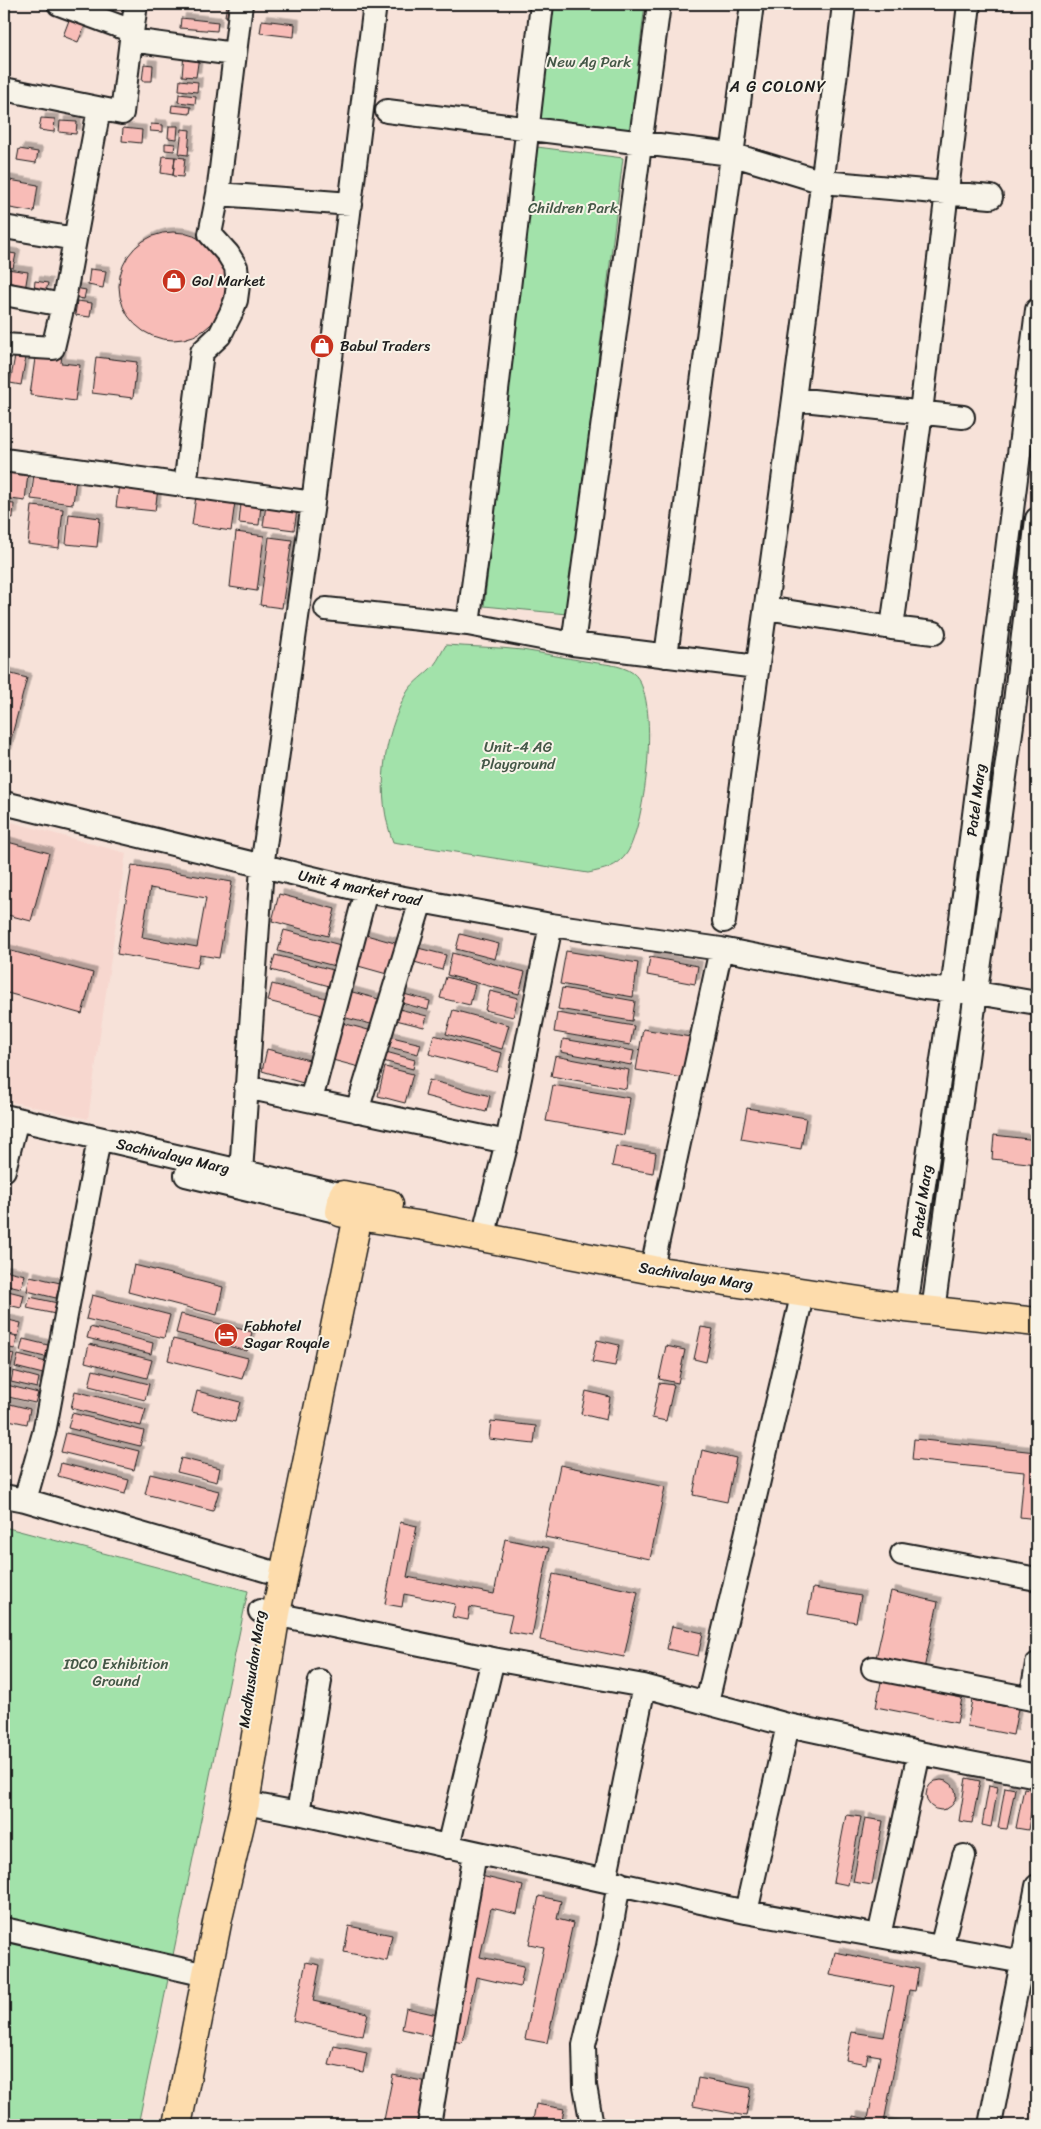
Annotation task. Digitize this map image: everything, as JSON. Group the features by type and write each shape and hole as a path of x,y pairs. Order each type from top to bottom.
{"main road":[{"name":"Sachivalaya Marg","path":"350,1206 424,1226 486,1230 803,1292 907,1298"},
{"name":"Madhusudan Marg","path":"176,2125 218,1918 245,1803 268,1612 268,1572 350,1206"},
{"name":"Madhusudan Marg","path":"161,2125 193,1972 235,1796 268,1612 350,1206"},
{"name":"Sachivalaya Marg","path":"654,1262 935,1302 1037,1322"},
{"name":"Sachivalaya Marg","path":"935,1302 1037,1305"}],"street":[{"path":"59,4 132,36 234,54"},
{"path":"4,89 122,113 136,4"},
{"path":"185,486 202,352 220,335 236,300 238,285 236,267 228,254 210,234 218,194 241,4"},
{"path":"242,1172 246,1087 262,867 313,502 375,4"},
{"path":"468,624 482,520 542,4"},
{"path":"573,644 659,4"},
{"path":"666,656 752,4"},
{"path":"724,921 823,182 844,4"},
{"path":"892,628 921,412 969,4"},
{"path":"4,345 53,348 63,305 99,109"},
{"path":"387,111 731,154 823,182 991,197"},
{"path":"218,194 350,204"},
{"path":"4,227 75,239"},
{"path":"4,294 63,305"},
{"name":"Patel Marg","path":"907,1298 952,991 1037,310"},
{"path":"794,399 963,417"},
{"path":"4,460 313,502"},
{"name":"Patel Marg","path":"935,1302 1036,545 1037,519"},
{"path":"326,608 468,624 573,644 757,667"},
{"path":"766,608 934,633"},
{"name":"Unit 4 market road","path":"4,803 366,891 551,925 721,949 925,988 1037,1002"},
{"path":"311,1100 366,891"},
{"path":"357,1111 421,901"},
{"path":"486,1230 508,1142 551,925"},
{"path":"654,1262 721,949"},
{"path":"246,1087 508,1142"},
{"path":"4,1170 7,1125"},
{"name":"Sachivalaya Marg","path":"7,1125 350,1206"},
{"path":"98,1146 44,1433 15,1498 268,1572"},
{"name":"Sachivalaya Marg","path":"98,1146 242,1172 350,1206"},
{"path":"707,1702 803,1292"},
{"path":"902,1554 1037,1578"},
{"path":"268,1612 493,1659 644,1686 788,1725 919,1754 1037,1776"},
{"path":"448,1847 493,1659"},
{"path":"873,1668 1034,1700 1037,1664"},
{"path":"298,1813 320,1681"},
{"path":"592,2125 585,2086 584,2045 608,1946 612,1881 644,1686"},
{"path":"746,1912 788,1725"},
{"path":"879,1936 919,1754"},
{"path":"245,1803 612,1881 746,1912 1023,1962"},
{"path":"429,2125 475,1853"},
{"path":"941,1948 964,1856"},
{"path":"990,2125 1037,1887"},
{"path":"4,1929 193,1972"}],"shaded area":[{"path":"4,820 126,853 88,1119 4,1100"}],"green space":[{"name":"New Ag Park","path":"546,4 645,4 630,130 532,121"},
{"name":"Children Park","path":"537,147 623,158 567,614 484,606"},
{"name":"Unit-4 AG Playground","path":"446,645 522,650 616,666 633,673 642,686 647,706 649,732 648,761 640,816 634,838 627,853 619,862 605,869 588,873 393,842 387,824 383,785 387,747 392,728 407,692 434,665"},
{"name":"IDCO Exhibition Ground","path":"4,1527 248,1591 138,2125 4,2125"}],"building":[{"path":"87,4 115,4 113,12"},
{"path":"227,4 237,4 236,17 225,16"},
{"path":"71,15 87,21 78,42 63,36"},
{"path":"181,18 218,22 217,31 180,28"},
{"path":"262,20 295,24 294,37 260,33"},
{"path":"184,54 199,56 196,77 182,76"},
{"path":"144,64 153,65 152,81 142,81"},
{"path":"180,80 198,82 197,92 179,90"},
{"path":"179,94 196,96 195,104 178,102"},
{"path":"172,105 191,107 190,114 171,112"},
{"path":"41,118 55,119 54,132 39,130"},
{"path":"60,121 77,122 76,134 59,132"},
{"path":"151,124 163,125 163,132 150,131"},
{"path":"169,126 178,126 177,139 168,138"},
{"path":"123,128 142,130 141,143 122,141"},
{"path":"182,129 190,130 188,155 179,154"},
{"path":"165,143 175,144 174,151 165,150"},
{"path":"19,149 38,152 36,163 17,160"},
{"path":"163,156 175,157 173,175 161,173"},
{"path":"175,157 185,158 183,177 173,176"},
{"path":"4,179 38,185 34,212 4,207"},
{"name":"Gol Market","path":"173,232 194,236 211,248 223,265 227,286 223,307 211,324 194,336 173,340 152,336 135,324 123,307 119,286 123,265 135,248 152,236"},
{"path":"4,252 16,254 13,268 4,266"},
{"path":"7,269 28,272 25,290 5,287"},
{"path":"90,269 106,271 103,288 88,285"},
{"path":"35,281 48,283 46,292 34,290"},
{"path":"75,288 86,290 84,299 74,297"},
{"path":"77,301 92,303 90,317 75,315"},
{"path":"36,351 62,355 61,363 80,365 75,401 30,395"},
{"path":"15,356 26,357 21,385 10,383"},
{"path":"96,357 137,362 133,398 92,393"},
{"path":"4,470 28,473 25,501 4,498"},
{"path":"34,474 76,479 73,504 31,499"},
{"path":"119,484 158,489 155,511 116,507"},
{"path":"196,496 235,502 231,531 192,525"},
{"path":"4,503 14,504 13,518 4,517"},
{"path":"241,503 261,505 259,525 239,523"},
{"path":"266,505 297,510 294,530 263,526"},
{"path":"32,506 63,509 59,548 28,544"},
{"path":"69,514 100,518 97,547 66,544"},
{"path":"236,532 264,536 257,591 230,587"},
{"path":"269,537 292,540 282,608 260,605"},
{"path":"4,672 27,678 7,754 4,753"},
{"path":"4,841 49,853 31,921 4,914"},
{"path":"132,865 232,882 219,958 200,955 197,968 117,954","holes":["150,888 206,898 197,947 142,937"]},
{"path":"279,894 335,909 328,936 272,921"},
{"path":"284,930 348,947 342,968 278,951"},
{"path":"359,933 402,945 394,976 351,964"},
{"path":"460,934 499,944 495,959 456,949"},
{"path":"414,947 446,955 442,970 411,961"},
{"path":"4,949 93,973 82,1014 4,992"},
{"path":"566,951 638,963 633,997 560,984"},
{"path":"452,953 525,972 519,994 447,975"},
{"path":"275,955 337,971 333,987 271,970"},
{"path":"650,957 698,966 695,984 647,975"},
{"path":"446,977 475,985 470,1005 440,998"},
{"path":"272,984 330,999 326,1016 268,1001"},
{"path":"562,988 635,1001 632,1021 558,1009"},
{"path":"345,990 386,1001 379,1026 338,1016"},
{"path":"490,991 518,998 513,1017 485,1010"},
{"path":"400,993 430,1001 428,1010 398,1002"},
{"path":"395,1008 427,1016 424,1027 392,1019"},
{"path":"453,1010 509,1025 502,1049 446,1034"},
{"path":"557,1013 634,1026 630,1045 554,1032"},
{"path":"335,1021 372,1031 363,1068 325,1058"},
{"path":"643,1029 696,1038 689,1079 636,1070"},
{"path":"434,1035 502,1053 497,1072 429,1054"},
{"path":"388,1036 421,1044 418,1054 385,1046"},
{"path":"563,1039 634,1051 631,1065 561,1052"},
{"path":"267,1049 309,1060 303,1083 262,1071"},
{"path":"386,1052 415,1060 413,1069 383,1061"},
{"path":"555,1056 629,1070 626,1089 551,1076"},
{"path":"385,1067 413,1074 405,1103 378,1096"},
{"path":"429,1080 490,1096 486,1112 425,1096"},
{"path":"553,1085 630,1098 624,1135 546,1121"},
{"path":"747,1108 806,1118 801,1149 741,1139"},
{"path":"994,1135 1037,1140 1037,1164 992,1159"},
{"path":"616,1146 656,1153 653,1173 612,1166"},
{"path":"134,1265 223,1287 217,1315 128,1292"},
{"path":"4,1270 25,1275 21,1288 4,1284"},
{"path":"30,1276 60,1283 56,1298 27,1291"},
{"path":"4,1290 24,1295 21,1308 4,1304"},
{"path":"92,1295 170,1315 164,1338 86,1319"},
{"path":"30,1297 62,1304 60,1315 27,1308"},
{"path":"181,1314 252,1332 247,1351 176,1333"},
{"path":"4,1319 21,1323 18,1336 4,1333"},
{"path":"90,1327 153,1343 151,1354 87,1338"},
{"path":"701,1327 713,1329 706,1362 694,1359"},
{"path":"4,1334 17,1337 15,1349 4,1347"},
{"path":"23,1339 52,1346 49,1358 20,1351"},
{"path":"173,1339 248,1358 242,1379 168,1360"},
{"path":"597,1340 619,1345 615,1366 592,1362"},
{"path":"89,1344 152,1360 147,1378 85,1362"},
{"path":"666,1346 685,1350 678,1383 659,1379"},
{"path":"4,1352 14,1354 8,1378 4,1377"},
{"path":"18,1355 46,1362 43,1374 15,1367"},
{"path":"93,1370 149,1384 145,1400 89,1386"},
{"path":"13,1371 39,1378 37,1388 11,1382"},
{"path":"659,1383 674,1385 666,1421 652,1418"},
{"path":"7,1385 38,1393 35,1403 4,1396"},
{"path":"75,1391 146,1409 141,1426 71,1408"},
{"path":"197,1391 240,1402 235,1422 192,1412"},
{"path":"586,1391 610,1397 606,1420 581,1414"},
{"path":"6,1403 30,1409 27,1424 4,1419"},
{"path":"72,1413 144,1431 140,1446 68,1428"},
{"path":"491,1421 536,1426 534,1444 489,1439"},
{"path":"66,1433 139,1451 134,1470 61,1452"},
{"path":"914,1439 1036,1452 1037,1450 1037,1519 1020,1517 1024,1472 912,1460"},
{"path":"702,1450 736,1458 727,1502 693,1495"},
{"path":"181,1458 220,1468 217,1482 177,1472"},
{"path":"61,1463 129,1480 125,1494 58,1476"},
{"path":"560,1465 665,1487 650,1559 545,1537"},
{"path":"150,1474 219,1491 213,1511 145,1494"},
{"path":"400,1522 417,1526 407,1577 494,1594 505,1539 549,1548 532,1636 508,1632 512,1615 470,1607 468,1620 452,1617 455,1604 404,1594 402,1607 385,1604"},
{"path":"553,1574 638,1592 624,1657 540,1640"},
{"path":"813,1588 861,1596 856,1622 808,1614"},
{"path":"891,1591 938,1602 924,1669 876,1658"},
{"path":"672,1626 703,1633 698,1656 667,1649"},
{"path":"882,1677 963,1693 957,1723 876,1707"},
{"path":"972,1700 1018,1709 1013,1735 967,1726"},
{"path":"966,1778 980,1781 972,1823 959,1821"},
{"path":"941,1780 947,1781 955,1789 955,1801 947,1809 941,1810 935,1809 927,1801 926,1795 927,1789 935,1781"},
{"path":"989,1785 998,1787 991,1827 982,1825"},
{"path":"1005,1787 1015,1789 1007,1829 998,1828"},
{"path":"1024,1788 1035,1790 1028,1830 1016,1828"},
{"path":"846,1815 861,1817 848,1885 833,1882"},
{"path":"865,1818 883,1821 872,1885 853,1882"},
{"path":"481,1876 523,1886 517,1914 491,1908 480,1957 524,1966 520,1987 476,1977 462,2043 447,2039"},
{"path":"539,1896 561,1901 557,1919 573,1923 547,2043 525,2039 544,1947 529,1944"},
{"path":"349,1926 392,1935 387,1961 344,1952"},
{"path":"835,1952 919,1969 915,1991 909,1990 884,2122 897,2125 852,2125 853,2116 868,2119 880,2056 868,2054 866,2064 846,2060 852,2032 884,2037 894,1987 830,1975"},
{"path":"306,1962 320,1965 313,2001 368,2013 363,2036 293,2021"},
{"path":"406,2008 442,2016 438,2037 402,2029"},
{"path":"334,2046 367,2053 363,2072 329,2065"},
{"path":"393,2075 432,2083 423,2125 383,2125"},
{"path":"698,2078 751,2088 746,2116 693,2106"},
{"path":"536,2104 564,2109 561,2125 532,2125"}],"place":[{"name":"Gol Market","path":"174,281"},
{"name":"Babul Traders","path":"322,346"},
{"name":"Fabhotel Sagar Royale","path":"226,1335"}],"district":[{"name":"A G COLONY","path":"778,86"}]}
